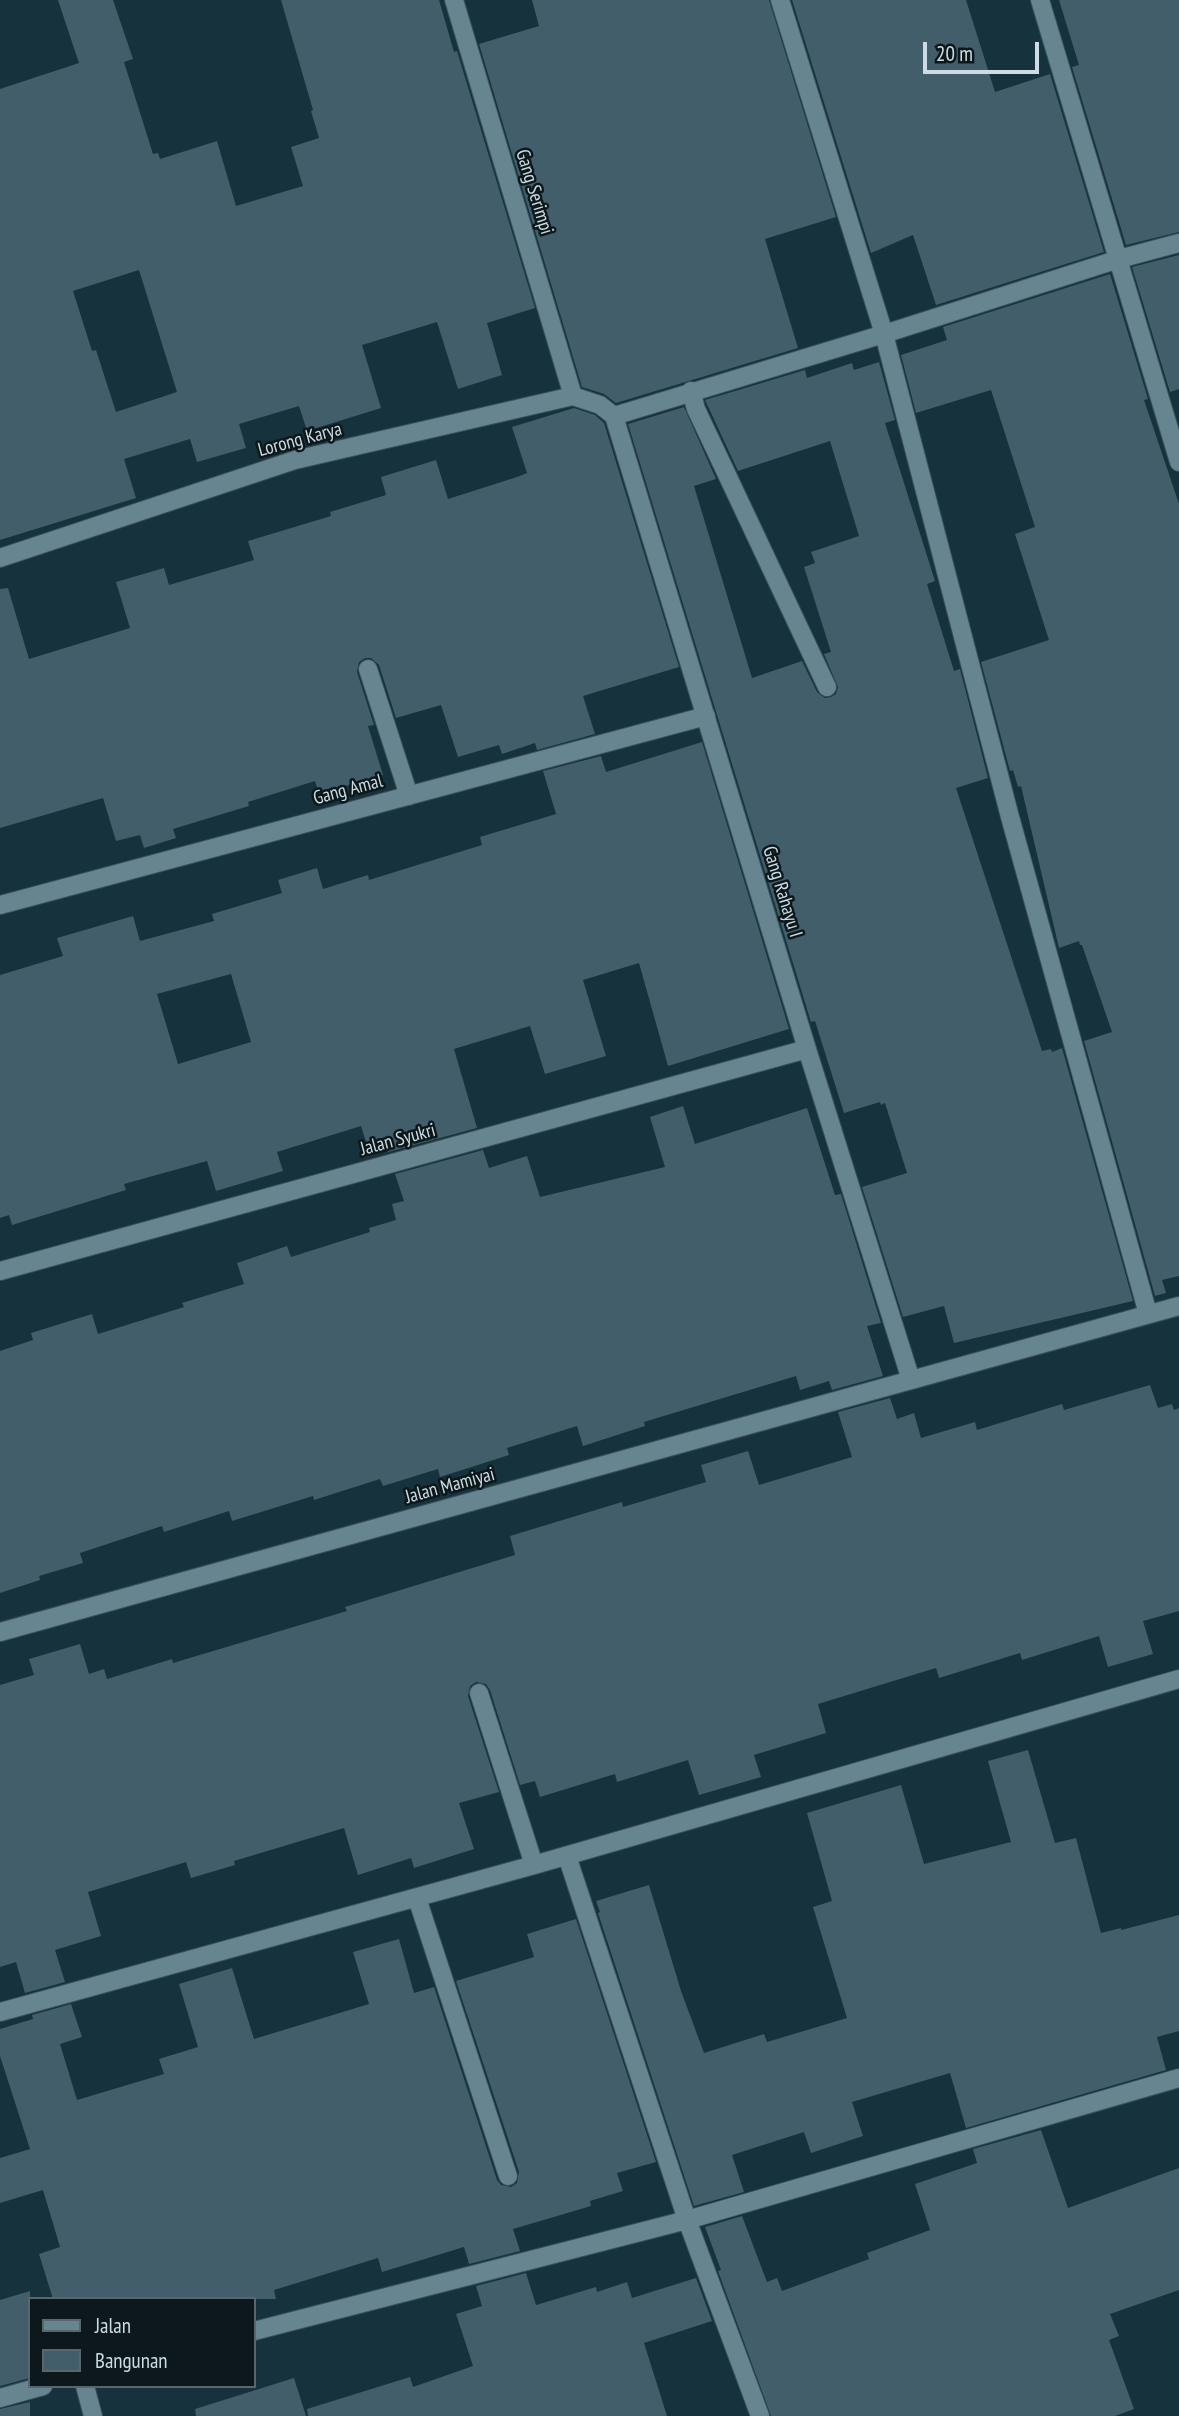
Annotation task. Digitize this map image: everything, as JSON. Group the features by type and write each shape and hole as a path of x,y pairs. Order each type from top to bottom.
{"street":[{"name":"Gang Serimpi","path":"454,0 573,396"},
{"path":"780,0 884,334 1010,817 1148,1314"},
{"path":"1040,0 1179,463"},
{"path":"573,396 600,405 614,416 1119,259 1179,243"},
{"path":"691,391 696,409 827,687"},
{"name":"Lorong Karya","path":"0,558 295,460 573,396"},
{"name":"Gang Rahayu I","path":"614,416 911,1380"},
{"path":"368,669 408,796"},
{"name":"Gang Amal","path":"0,905 706,716"},
{"name":"Jalan Syukri","path":"0,1271 807,1049"},
{"name":"Jalan Mamiyai","path":"0,1632 1179,1306"},
{"path":"0,2012 567,1856 1179,1679"},
{"path":"479,1693 534,1865"},
{"path":"567,1856 687,2220 760,2416"},
{"path":"417,1898 508,2176"},
{"path":"256,2330 687,2220 1179,2078"},
{"path":"0,2398 36,2388"},
{"path":"86,2388 93,2416"}],"building":[{"path":"58,0 113,0 133,59 124,62 153,154 158,153 160,159 217,141 236,206 303,186 291,147 319,138 281,0 439,0 535,308 487,323 502,375 458,389 437,322 362,345 381,408 307,431 299,406 239,424 246,448 197,462 190,439 124,459 136,498 0,540 0,89 79,63","holes":["139,270 177,392 116,412 96,350 92,351 73,291"]},
{"path":"532,0 769,0 836,217 765,239 798,348 616,403 604,394 582,387 479,44 539,26"},
{"path":"792,0 966,0 995,92 1050,74 1104,252 936,305 913,235 871,253"},
{"path":"1059,0 1179,0 1179,232 1126,245 1072,67 1079,65"},
{"path":"1179,255 1179,389 1170,392 1132,267"},
{"path":"1110,274 1148,399 1144,400 1179,504 1179,1276 1162,1280 1166,1293 1155,1296 1084,1041 1112,1032 1082,945 1079,941 1059,948 1021,786 1018,787 1013,770 1010,771 981,662 1049,640 1015,534 1035,527 991,390 916,413 901,355 947,340 943,327"},
{"path":"879,362 895,420 885,423 935,581 927,584 954,671 960,669 988,778 956,788 1042,1051 1051,1049 1052,1052 1062,1048 1133,1301 954,1343 944,1306 903,1317 862,1187 907,1173 885,1103 881,1105 880,1102 844,1113 815,1021 811,1022 628,424 684,407 716,479 694,486 752,678 802,661 817,692 825,698 831,697 836,694 838,687 824,654 831,652 804,567 815,563 811,552 859,536 830,441 738,471 705,400 805,370 807,378 852,363 854,370"},
{"path":"574,408 595,415 604,423 679,667 583,696 595,734 537,750 535,743 502,754 499,745 458,757 441,705 396,718 379,665 371,658 365,658 359,662 357,672 374,725 368,726 383,775 319,794 315,781 248,802 249,806 173,829 176,838 144,848 140,835 116,841 103,798 0,828 0,589 8,588 29,659 130,628 116,582 164,568 169,585 254,560 248,541 331,516 330,512 386,495 381,477 436,460 448,499 517,477 527,473 512,427"},
{"path":"702,742 789,1029 668,1066 639,963 583,980 606,1056 545,1074 530,1026 454,1049 477,1128 388,1152 384,1143 368,1148 361,1126 277,1152 283,1171 216,1191 207,1161 124,1184 126,1190 12,1225 9,1215 0,1218 0,975 63,956 57,938 133,916 140,941 214,921 212,914 282,893 278,880 317,868 323,889 368,875 369,880 482,845 480,837 556,814 543,771 601,756 606,772","holes":["231,974 251,1042 178,1064 157,994"]},
{"path":"683,1106 695,1144 807,1108 835,1195 841,1194 881,1323 867,1326 883,1376 832,1390 829,1381 800,1390 796,1376 644,1422 645,1426 583,1446 577,1426 507,1448 509,1455 440,1477 438,1469 383,1486 380,1479 314,1500 313,1496 232,1521 229,1511 164,1532 162,1526 80,1553 83,1563 39,1576 40,1580 0,1593 0,1351 33,1340 31,1333 92,1314 98,1334 184,1307 182,1303 244,1284 237,1263 287,1246 291,1257 370,1232 369,1228 396,1220 392,1204 404,1201 395,1174 483,1150 489,1168 527,1156 540,1197 665,1167 650,1117"},
{"path":"1150,1385 1158,1408 1172,1404 1174,1410 1179,1408 1179,1611 1143,1621 1153,1654 1108,1667 1099,1636 1022,1660 1020,1653 939,1678 936,1668 818,1704 826,1733 754,1755 761,1777 699,1795 688,1760 617,1782 615,1774 540,1797 535,1781 520,1785 490,1690 486,1684 476,1682 470,1686 468,1696 499,1792 459,1803 474,1849 414,1868 411,1858 358,1875 344,1828 234,1861 235,1865 191,1878 186,1862 88,1892 101,1936 55,1950 65,1982 25,1993 16,1962 0,1967 0,1685 34,1675 29,1659 80,1644 89,1674 104,1669 107,1679 172,1659 173,1663 347,1611 345,1607 515,1555 510,1536 622,1502 623,1507 706,1482 701,1465 748,1451 759,1485 852,1457 838,1412 890,1398 897,1419 914,1413 921,1438 975,1422 977,1430 1062,1404 1064,1410"},
{"path":"1028,1750 1055,1843 1076,1838 1101,1933 1179,1915 1179,2031 1157,2037 1166,2070 966,2128 950,2073 852,2102 863,2136 811,2153 804,2132 732,2155 744,2192 694,2206 596,1901 649,1885 681,1991 704,2053 764,2034 767,2042 847,2018 813,1907 832,1901 807,1813 901,1785 924,1864 1011,1842 988,1761"},
{"path":"576,1919 656,2162 617,2173 623,2191 590,2201 591,2206 513,2229 520,2251 469,2264 464,2247 382,2272 378,2258 274,2290 276,2299 52,2297 39,2254 60,2247 43,2190 0,2203 0,2158 30,2149 0,2056 0,2029 33,2019 32,2015 71,2004 82,2037 60,2044 77,2100 164,2074 159,2059 198,2047 179,1984 232,1968 254,2039 369,2004 353,1952 399,1939 414,1993 434,1987 497,2180 501,2185 511,2187 517,2183 519,2172 456,1981 534,1957 527,1934"},
{"path":"1041,2130 1068,2208 1179,2168 1179,2290 1110,2314 1119,2336 1109,2340 1134,2409 1115,2416 771,2416 718,2271 721,2270 705,2227 742,2216 767,2282 777,2278 782,2291 869,2259 867,2253 930,2230 915,2184 977,2163 973,2149"},
{"path":"526,2273 536,2305 596,2287 597,2292 627,2282 632,2298 696,2278 712,2321 644,2343 667,2416 308,2416 307,2409 410,2377 413,2387 473,2366 456,2314 482,2306 476,2286"},
{"path":"30,2291 28,2379 0,2386 0,2300"},
{"path":"294,2378 306,2416 196,2416 195,2409"},
{"path":"30,2402 30,2416 0,2416 0,2409"}]}
